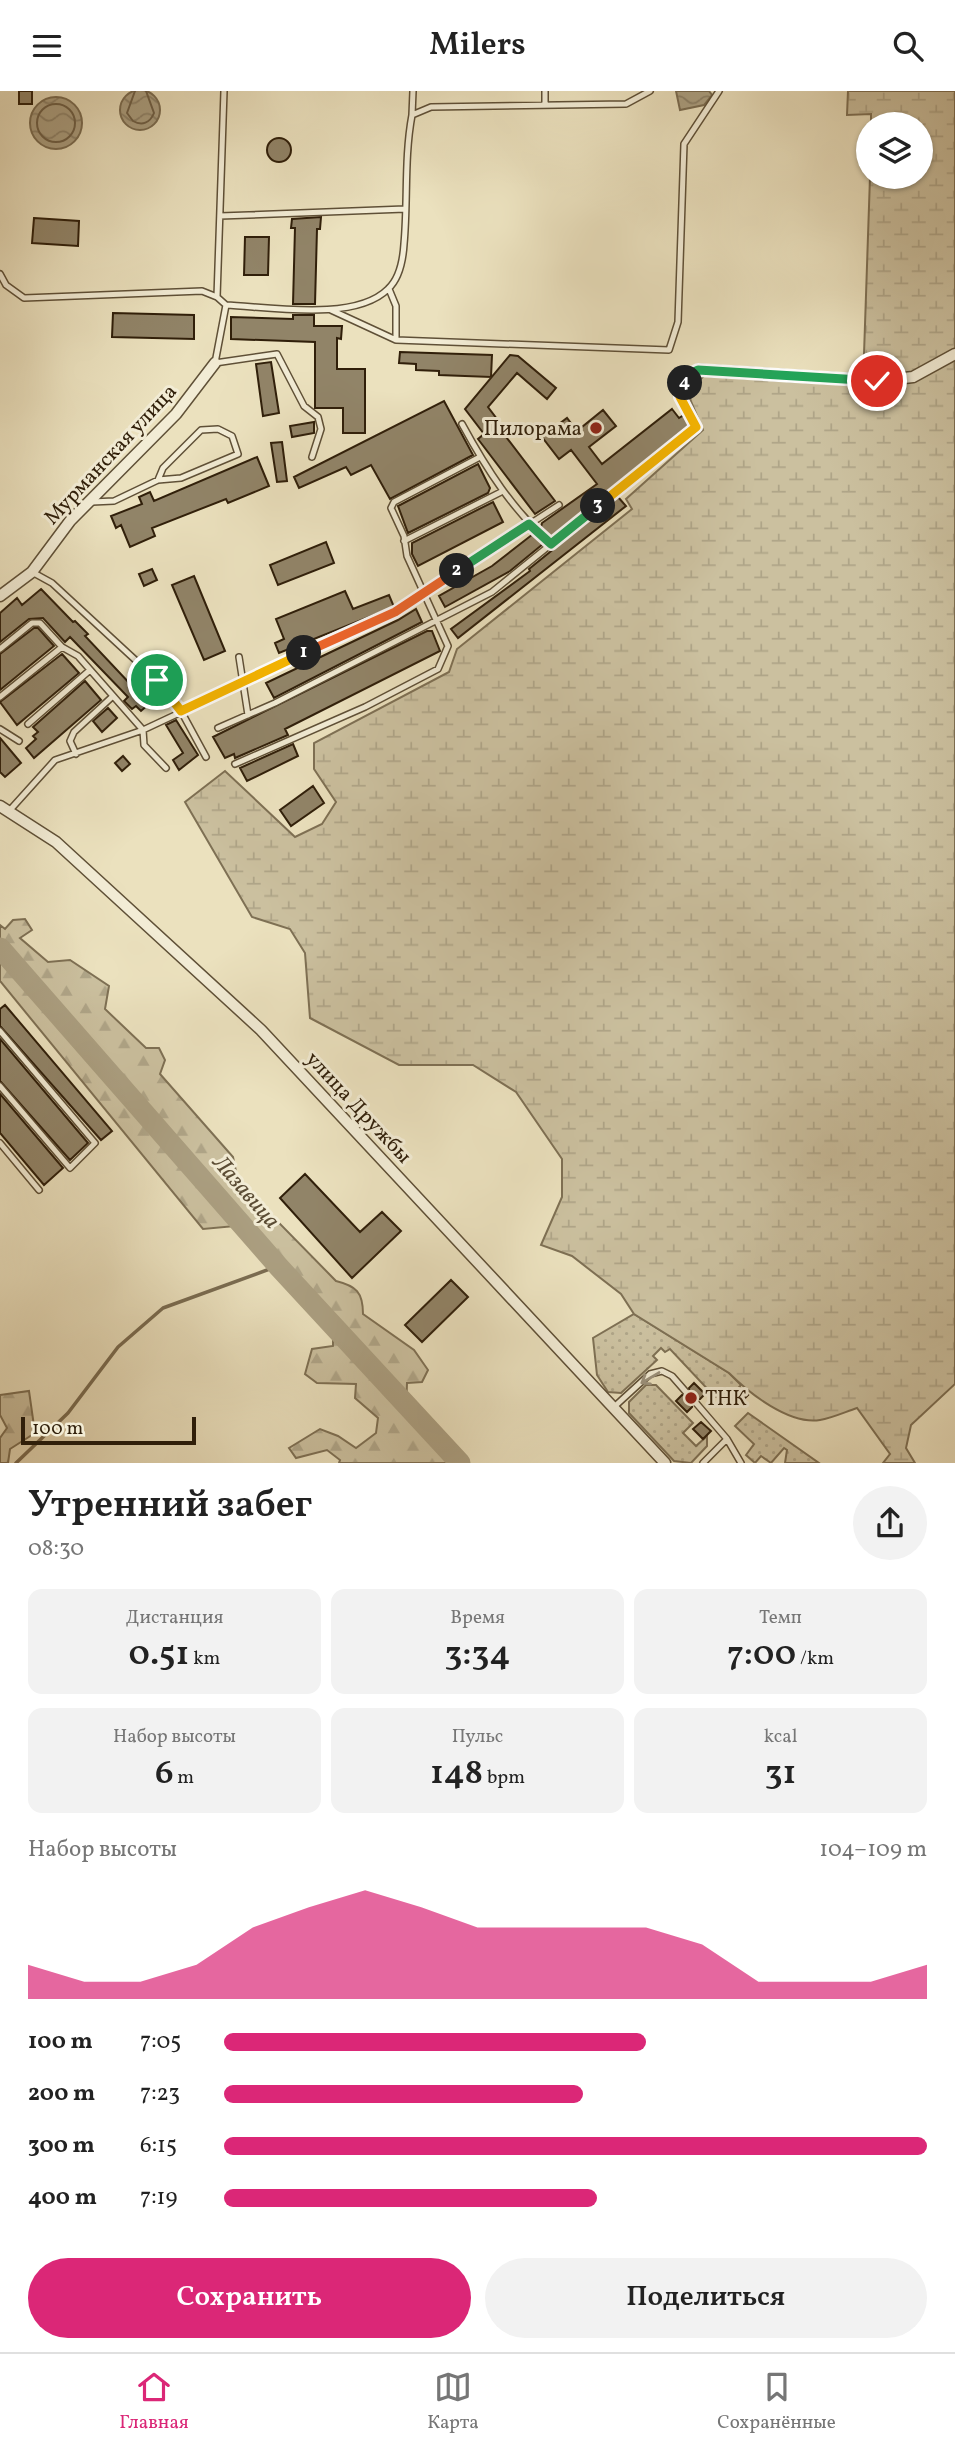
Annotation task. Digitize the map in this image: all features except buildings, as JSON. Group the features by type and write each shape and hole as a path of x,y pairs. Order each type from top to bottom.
{"street":[{"path":"698,370 877,381 913,377 955,354"},
{"name":"Мурманская улица","path":"0,596 32,572 70,521 176,414 215,363"},
{"name":"улица Дружбы","path":"5,808 56,842 261,1030 665,1463"}],"lane":[{"path":"218,297 225,91"},
{"path":"0,274 6,285 24,298 202,291 218,297 226,305 331,310 369,302 389,289 401,268 407,138 413,91"},
{"path":"545,91 545,105"},
{"path":"412,115 431,107 626,104 650,91"},
{"path":"331,310 396,340 669,350 678,322 684,144 719,91"},
{"path":"220,216 405,209"},
{"path":"389,289 396,306 396,340"},
{"path":"226,305 215,363 276,354 304,406 318,417 321,429 312,457"},
{"path":"218,727 248,715 439,621 492,592 696,427 680,397 688,375 698,370"},
{"path":"463,424 501,492 551,544"},
{"path":"88,503 114,501 158,480 181,478 239,454 232,436 218,429 201,430 163,468 158,480"},
{"path":"235,764 365,708 438,669 448,646 439,621 407,556 391,507 394,502 480,457"},
{"path":"404,541 501,492"},
{"path":"5,808 55,760 143,730 242,681 395,612 559,505"},
{"path":"32,572 52,583 157,680 181,711 206,757"},
{"path":"0,649 32,624 40,623 62,647 78,656 114,696 143,730 144,745 166,768"},
{"path":"0,697 62,647"},
{"path":"239,657 248,715"},
{"path":"28,724 90,670"},
{"path":"76,754 70,741 74,732 114,696"},
{"path":"0,729 19,741"},
{"path":"0,1031 95,1143 70,1168 0,1086"},
{"path":"0,1143 39,1190"},
{"path":"614,1408 650,1374 663,1371 672,1376 685,1392"},
{"path":"696,1403 727,1439 741,1463"},
{"path":"704,1463 727,1439"}],"green space":[{"path":"848,91 955,91 955,1384 911,1425 906,1448 915,1463 883,1463 890,1454 857,1408 825,1419 808,1420 796,1418 770,1406 729,1373 634,1314 621,1294 572,1256 541,1245 562,1197 562,1159 516,1092 473,1065 399,1065 310,1018 305,953 290,929 252,917 185,802 225,771 295,837 322,824 336,802 314,769 314,743 449,672 457,649 632,509 626,499 703,430 687,392 707,373 863,384 870,189 933,189 933,112 856,112 856,115 847,115"},
{"path":"25,919 32,930 20,938 48,962 70,960 109,986 105,1009 146,1048 159,1048 165,1060 160,1074 233,1157 238,1181 336,1281 357,1291 362,1300 363,1314 414,1350 428,1370 422,1382 407,1383 406,1414 448,1463 339,1463 340,1460 327,1450 296,1458 289,1448 320,1429 338,1436 356,1448 376,1433 378,1418 355,1398 356,1384 317,1383 305,1374 312,1349 333,1346 333,1332 235,1226 203,1229 0,981 0,925 5,929 13,920"},
{"path":"634,1314 729,1373 741,1385 729,1399 733,1404 714,1396 670,1349 665,1352 661,1348 653,1356 657,1360 621,1393 608,1392 597,1375 593,1338"},
{"path":"646,1385 656,1385 693,1423 683,1433 696,1446 707,1436 707,1446 691,1463 674,1461 629,1413 629,1402"},
{"path":"29,1391 35,1433 10,1449 8,1463 0,1463 0,1438 7,1428 0,1415 0,1395"},
{"path":"748,1413 819,1463 785,1463 787,1450 784,1448 771,1463 761,1456 755,1463 746,1455 754,1444 735,1426"}],"water":[{"path":"140,90 148,91 154,96 159,102 159,118 154,124 148,129 140,130 132,129 126,124 121,118 120,110 121,102 126,96 132,91"},
{"path":"676,91 709,91 712,95 704,105 680,110"},
{"path":"56,97 66,99 74,105 80,113 80,133 74,141 66,147 56,149 46,147 38,141 32,133 30,123 32,113 38,105 46,99"}],"waterway":[{"name":"Лазавица","path":"0,948 278,1266 460,1463"},
{"path":"16,1463 68,1413 118,1347 163,1308 278,1266"}],"place":[{"name":"Пилорама","path":"596,428"},
{"name":"ТНК","path":"691,1398"}],"route":[{"path":"157,680 181,711 395,612 529,524 551,544 696,427 680,397 688,375 698,370 877,381"}]}
